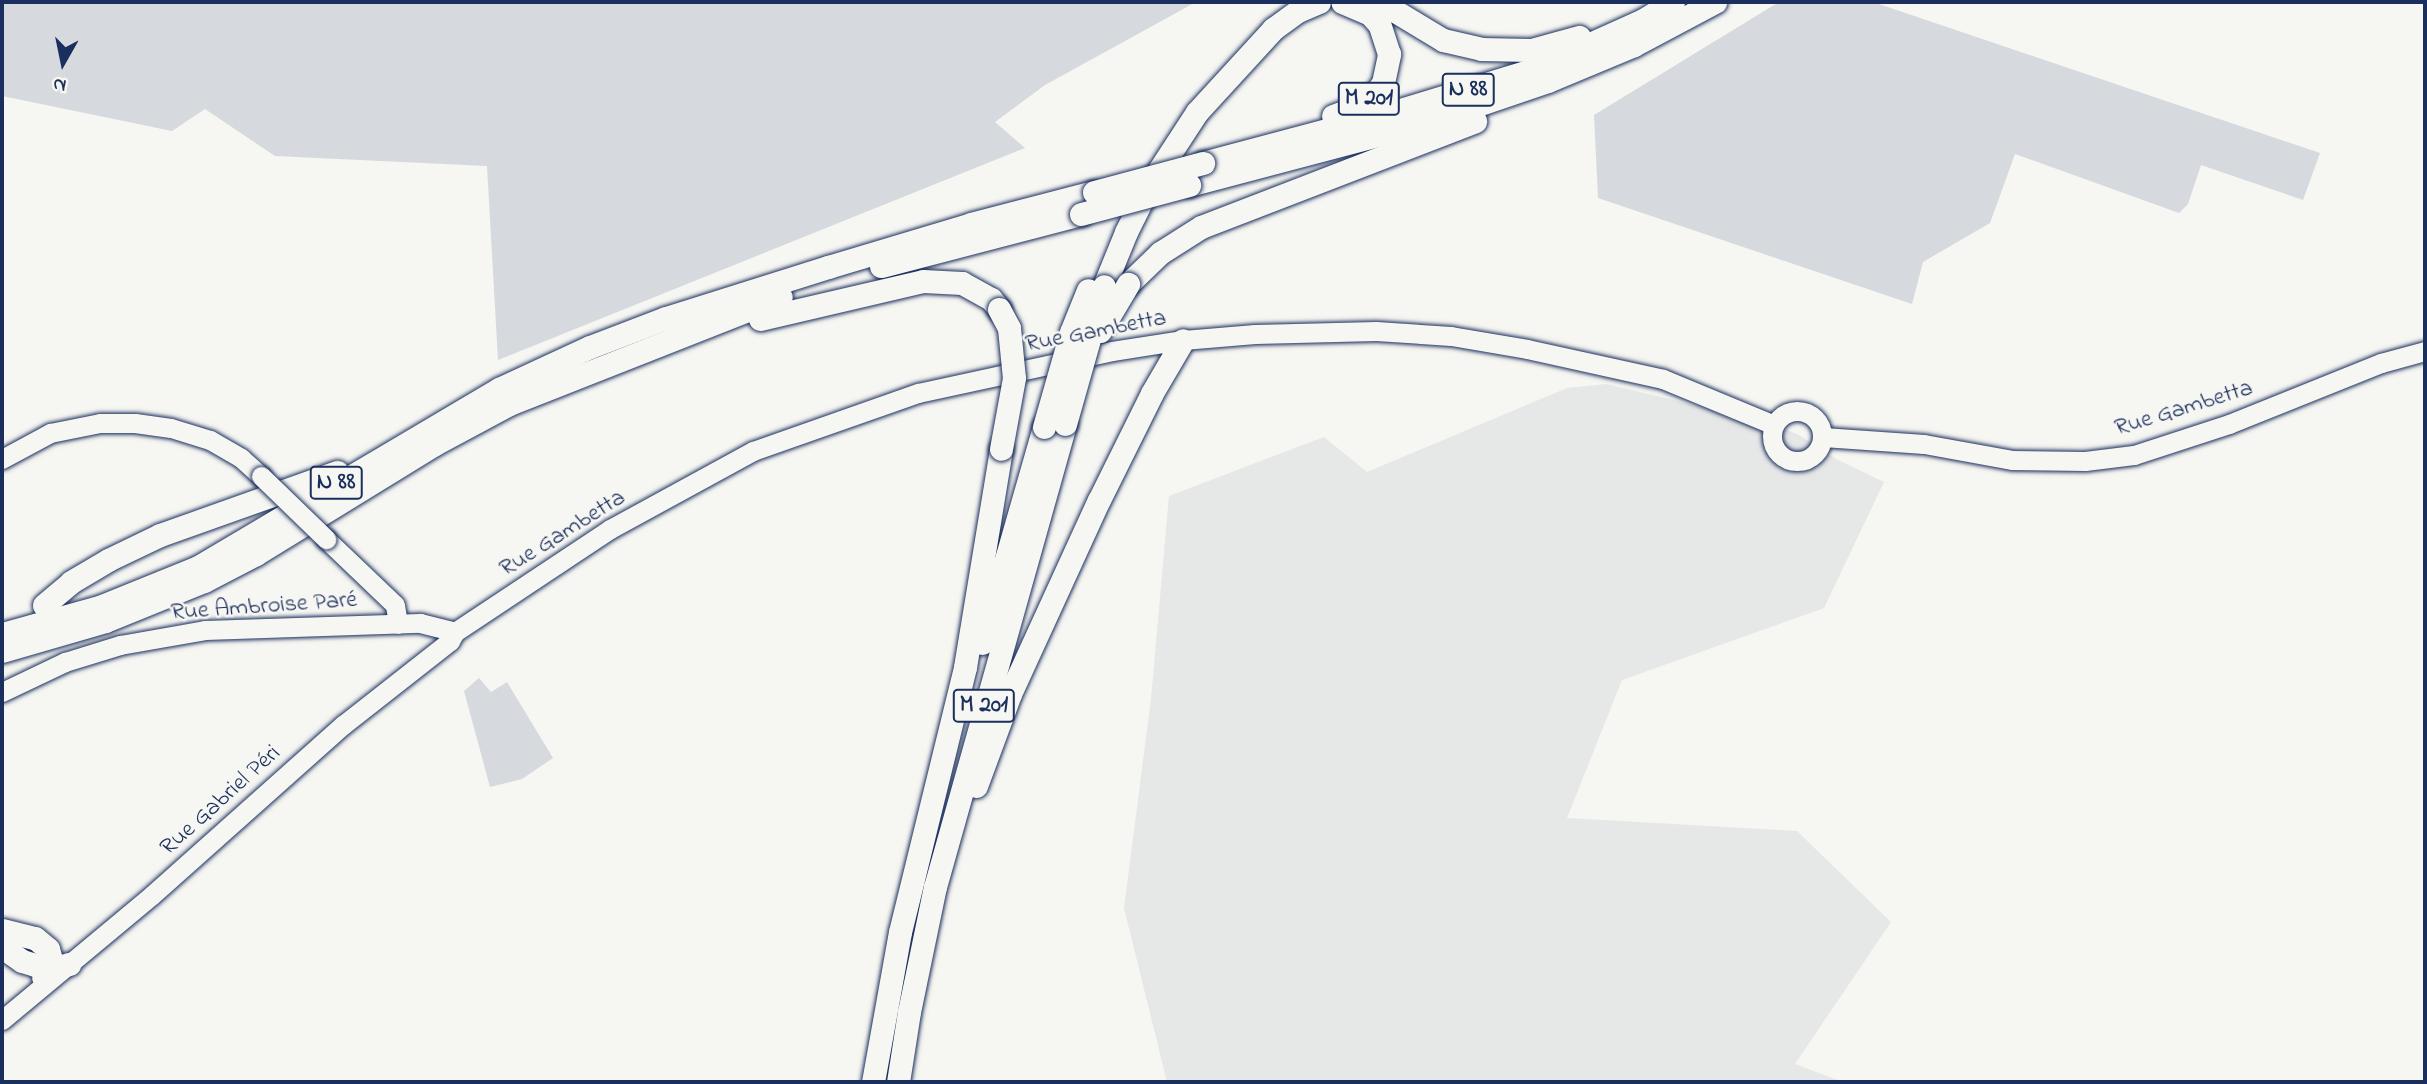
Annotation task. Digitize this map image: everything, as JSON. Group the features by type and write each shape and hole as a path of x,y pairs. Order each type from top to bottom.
{"highway":[{"name":"M 201","path":"898,1082 919,958 975,739 1096,288 1131,189 1188,104 1236,47 1293,2"},
{"name":"M 201","path":"1096,288 1150,184 1198,112 1273,29 1298,11 1319,2"},
{"name":"M 201","path":"1252,150 1359,107 1383,83 1390,54 1379,24 1370,14 1342,2"},
{"path":"1380,2 1443,40 1481,49 1531,50 1643,20"},
{"name":"N 88","path":"2,634 102,606 198,567 379,457 499,389 590,347 666,318 971,224 1252,150 1532,71 1643,20 1674,2"},
{"name":"N 88","path":"2,650 105,621 204,581 256,554 444,439 509,404 796,291 855,272 1427,122 1548,81 1634,45 1714,2"},
{"path":"1059,421 1106,317 1128,284 1160,253 1200,227 1500,112 1548,81"},
{"path":"583,373 785,312 923,281 962,284 991,299 1009,328 1014,378 965,667 947,750"},
{"path":"919,958 933,931 976,784 1010,694 1099,499 1152,393 1183,341"},
{"name":"M 201","path":"873,1082 916,866 947,750 1059,421"},
{"path":"44,605 71,582 108,560 160,535 379,457"},
{"path":"2,930 40,941 50,952 54,970 22,961 2,947"}],"main road":[{"name":"Rue Gambetta","path":"474,621 610,529 753,451 918,393 1112,351 1183,341 1319,331 1451,336 1527,349 1663,379 1774,425"},
{"name":"Rue Gambetta","path":"1823,437 1924,444 2012,460 2085,461 2134,455 2230,424 2381,363 2425,351"},
{"path":"1803,411 1819,423 1823,437 1817,452 1810,458 1790,460 1775,448 1772,435 1774,425 1784,414 1803,411"},
{"path":"2,459 50,433 100,423 157,425 210,440 241,457 395,605 398,624"},
{"name":"Rue Gabriel Péri","path":"9,1014 54,970 343,725 450,641 455,632 474,621"},
{"name":"Rue Ambroise Paré","path":"2,692 65,662 120,645 205,629 420,623 455,632"},
{"path":"9,1014 54,970"}],"shaded area":[{"path":"2,2 1196,2 1045,85 995,122 1025,148 498,360 487,166 275,156 205,109 172,131 2,96"},
{"path":"1779,2 1873,2 2320,153 2303,200 2201,165 2188,204 2179,213 2015,154 1990,223 1923,262 1912,304 1598,198 1594,115"},
{"path":"1606,384 1770,423 1799,435 1836,459 1884,482 1824,608 1622,680 1567,818 1797,831 1891,922 1795,1064 1843,1082 1167,1082 1124,908 1151,699 1169,496 1324,437 1367,472 1567,388"},
{"path":"479,678 491,692 507,682 553,758 522,779 490,787 464,691"}]}
